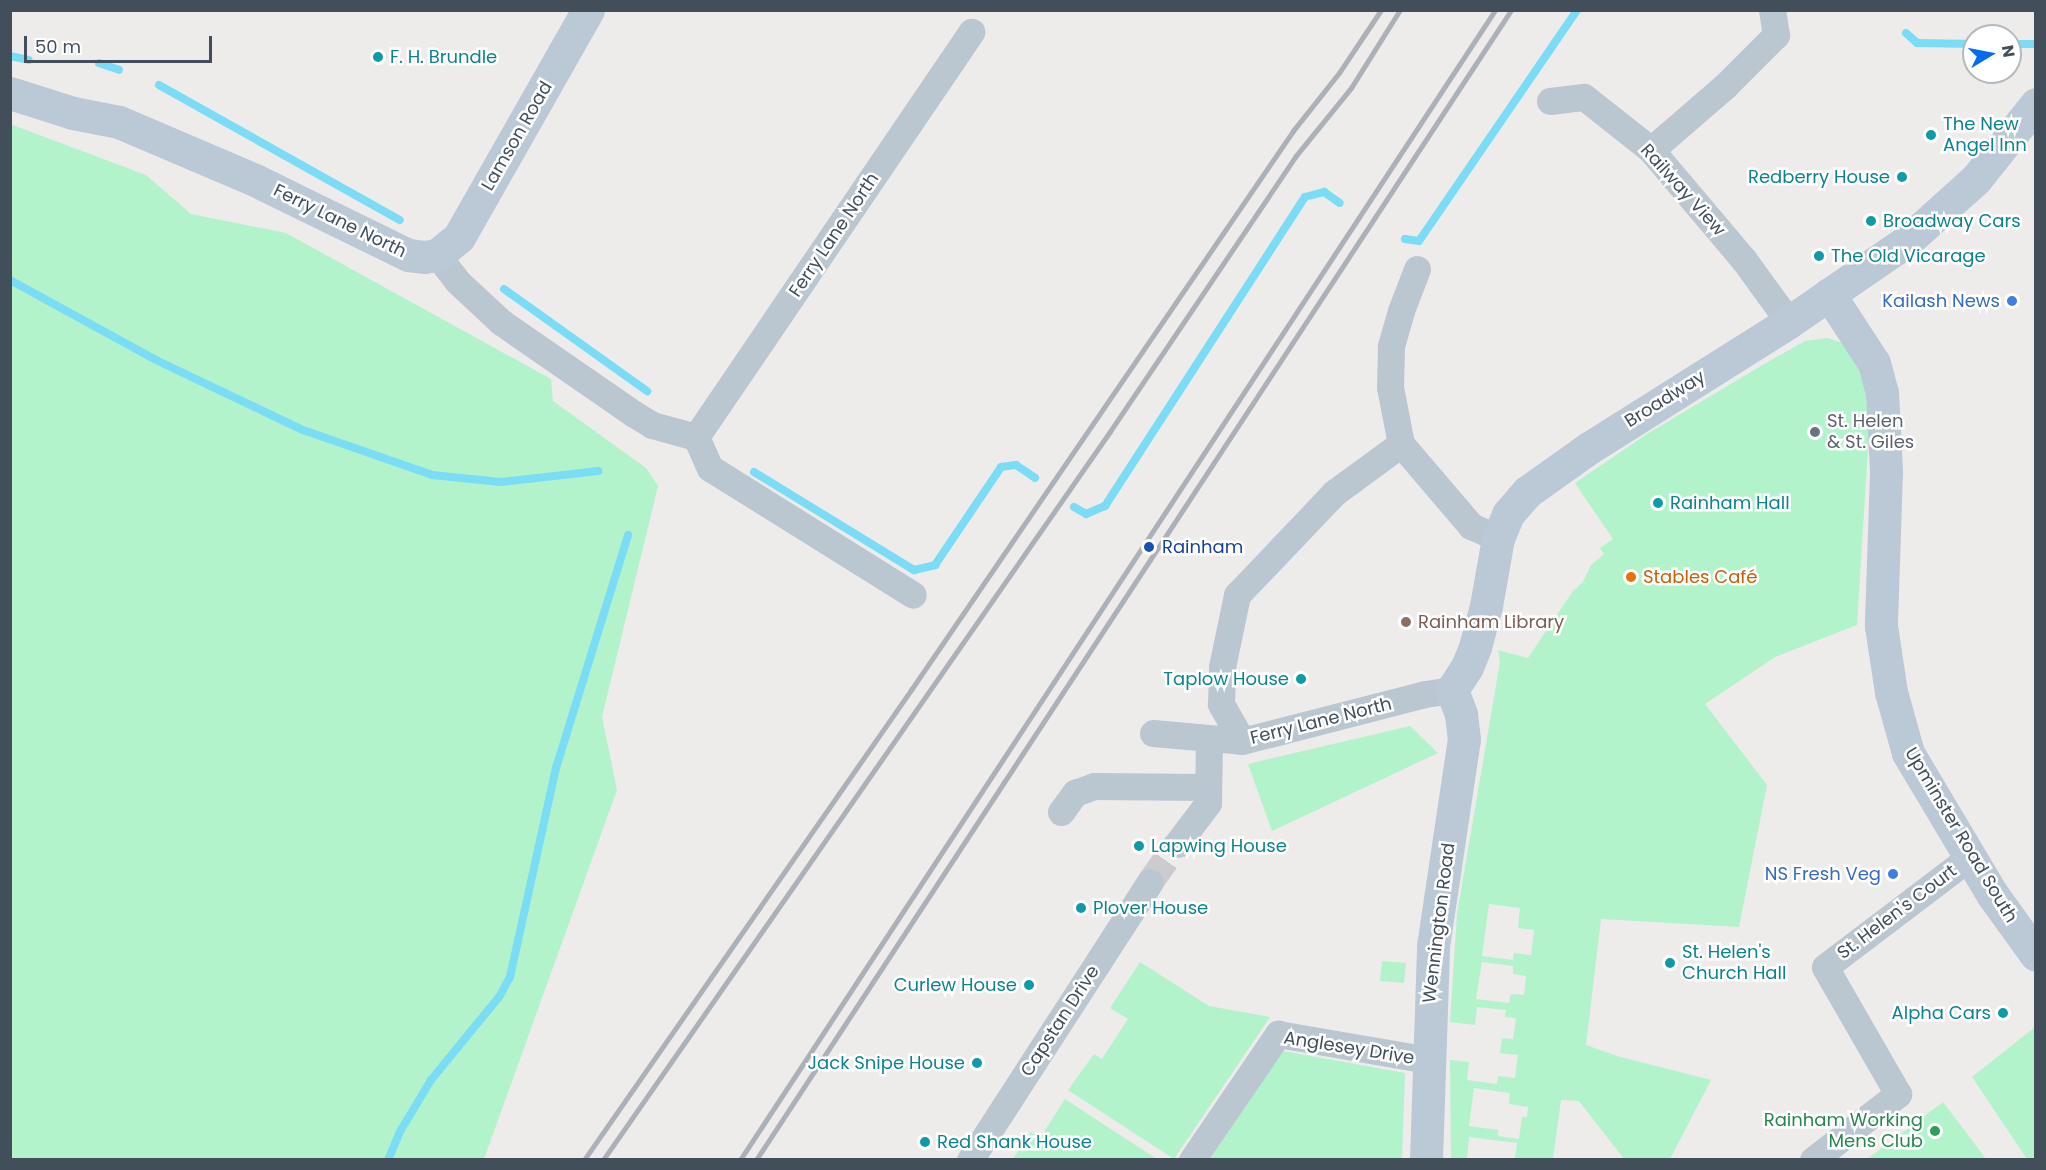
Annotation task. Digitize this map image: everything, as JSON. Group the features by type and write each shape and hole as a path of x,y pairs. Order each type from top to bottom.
{"street":[{"name":"Lamson Road","path":"438,255 459,237 588,10"},
{"path":"1651,150 1726,85 1776,35 1772,10"},
{"name":"Ferry Lane North","path":"696,437 971,32"},
{"name":"Ferry Lane North","path":"10,93 73,113 119,122 255,180 408,255 438,255"},
{"name":"Railway View","path":"1550,101 1584,97 1651,150 1744,260 1789,322"},
{"name":"Broadway","path":"1452,690 1467,667 1475,647 1498,538 1508,514 1527,492 1588,448 1789,322 1907,241 1976,179 2036,104"},
{"path":"438,255 457,281 501,322 634,414 652,424 696,437 710,468 913,595"},
{"path":"1417,269 1391,347 1390,387 1401,444 1471,526 1498,538"},
{"name":"Upminster Road South","path":"1829,294 1874,363 1882,392 1886,472 1881,626 1891,692 1908,753 1970,857 2030,937"},
{"path":"1242,741 1221,704 1222,667 1237,595 1334,493 1401,444"},
{"name":"Ferry Lane North","path":"1153,733 1209,740 1242,741 1425,694 1452,690"},
{"name":"Wennington Road","path":"1426,1160 1433,946 1464,739 1461,714 1452,690"},
{"path":"1177,844 1208,803 1209,740"},
{"path":"1062,812 1075,794 1094,786 1208,787"},
{"name":"St. Helen's Court","path":"1813,1160 1898,1094 1825,967 1970,857"},
{"name":"Capstan Drive","path":"970,1160 1150,882"},
{"name":"Anglesey Drive","path":"1192,1160 1278,1034 1428,1060"}],"green space":[{"path":"10,124 146,175 191,214 286,233 551,379 553,401 646,468 658,486 602,717 617,790 484,1159 11,1159"},
{"path":"1828,338 1851,346 1872,385 1857,625 1775,657 1705,704 1767,785 1739,927 1601,919 1586,1045 1617,1056 1711,1080 1670,1159 1624,1159 1579,1101 1561,1100 1553,1159 1515,1159 1517,1143 1469,1137 1467,1159 1451,1159 1450,1060 1469,1062 1467,1080 1497,1084 1498,1076 1515,1078 1518,1055 1500,1053 1502,1038 1513,1039 1516,1018 1505,1017 1506,1010 1477,1007 1475,1025 1450,1022 1457,914 1500,662 1498,650 1528,658 1573,591 1583,582 1591,565 1604,554 1600,548 1613,539 1575,483 1647,434 1805,341","holes":["1489,904 1520,908 1518,928 1534,930 1531,955 1514,953 1513,960 1482,956","1482,962 1513,966 1513,974 1526,976 1524,995 1511,994 1509,1003 1476,999","1474,1088 1510,1093 1509,1104 1528,1107 1527,1117 1522,1117 1519,1139 1498,1136 1498,1130 1469,1126"]},
{"path":"1410,726 1438,753 1272,831 1248,764"},
{"path":"1382,961 1406,963 1404,983 1380,981"},
{"path":"1140,962 1209,1006 1270,1017 1174,1159 1068,1090 1094,1054 1102,1059 1128,1019 1110,1008"},
{"path":"2035,1027 2035,1159 2027,1159 1972,1077"},
{"path":"1283,1051 1405,1073 1402,1159 1210,1159"},
{"path":"1065,1099 1157,1159 1013,1159 1031,1132 1040,1138"},
{"name":"Rainham Working Mens Club","path":"1943,1102 1986,1159 1867,1159"}],"waterway":[{"path":"1405,239 1419,241 1577,10"},
{"path":"1906,33 1917,43 1962,44"},
{"path":"2022,44 2036,44"},
{"path":"10,56 29,60"},
{"path":"99,63 119,70"},
{"path":"159,85 400,220"},
{"path":"1074,507 1086,514 1105,506 1305,197 1324,192 1340,203"},
{"path":"10,280 156,360 303,430 432,475 501,482 598,471"},
{"path":"504,289 647,391"},
{"path":"754,472 914,570 935,565 1001,467 1016,465 1035,478"},
{"path":"388,1160 401,1130 431,1080 499,997 510,977 556,768 628,535"}],"tunnel":[{"path":"1150,882 1177,844"}],"railway":[{"path":"584,1160 911,690 1293,131 1339,73 1381,10"},
{"path":"603,1160 1109,433 1295,157 1351,88 1400,10"},
{"path":"740,1160 1495,10"},
{"path":"756,1160 1511,10"}],"place":[{"name":"F. H. Brundle","path":"378,57"},
{"name":"The New Angel Inn","path":"1931,135"},
{"name":"Redberry House","path":"1902,177"},
{"name":"Broadway Cars","path":"1871,221"},
{"name":"The Old Vicarage","path":"1819,256"},
{"name":"Kailash News","path":"2012,301"},
{"name":"St. Helen & St. Giles","path":"1815,432"},
{"name":"Rainham Hall","path":"1658,503"},
{"name":"Rainham","path":"1149,547"},
{"name":"Stables Café","path":"1631,577"},
{"name":"Rainham Library","path":"1406,622"},
{"name":"Taplow House","path":"1301,679"},
{"name":"Lapwing House","path":"1139,846"},
{"name":"NS Fresh Veg","path":"1893,874"},
{"name":"Plover House","path":"1081,908"},
{"name":"St. Helen's Church Hall","path":"1670,963"},
{"name":"Curlew House","path":"1029,985"},
{"name":"Alpha Cars","path":"2003,1013"},
{"name":"Jack Snipe House","path":"977,1063"},
{"name":"Rainham Working Mens Club","path":"1935,1131"},
{"name":"Red Shank House","path":"925,1142"}]}
